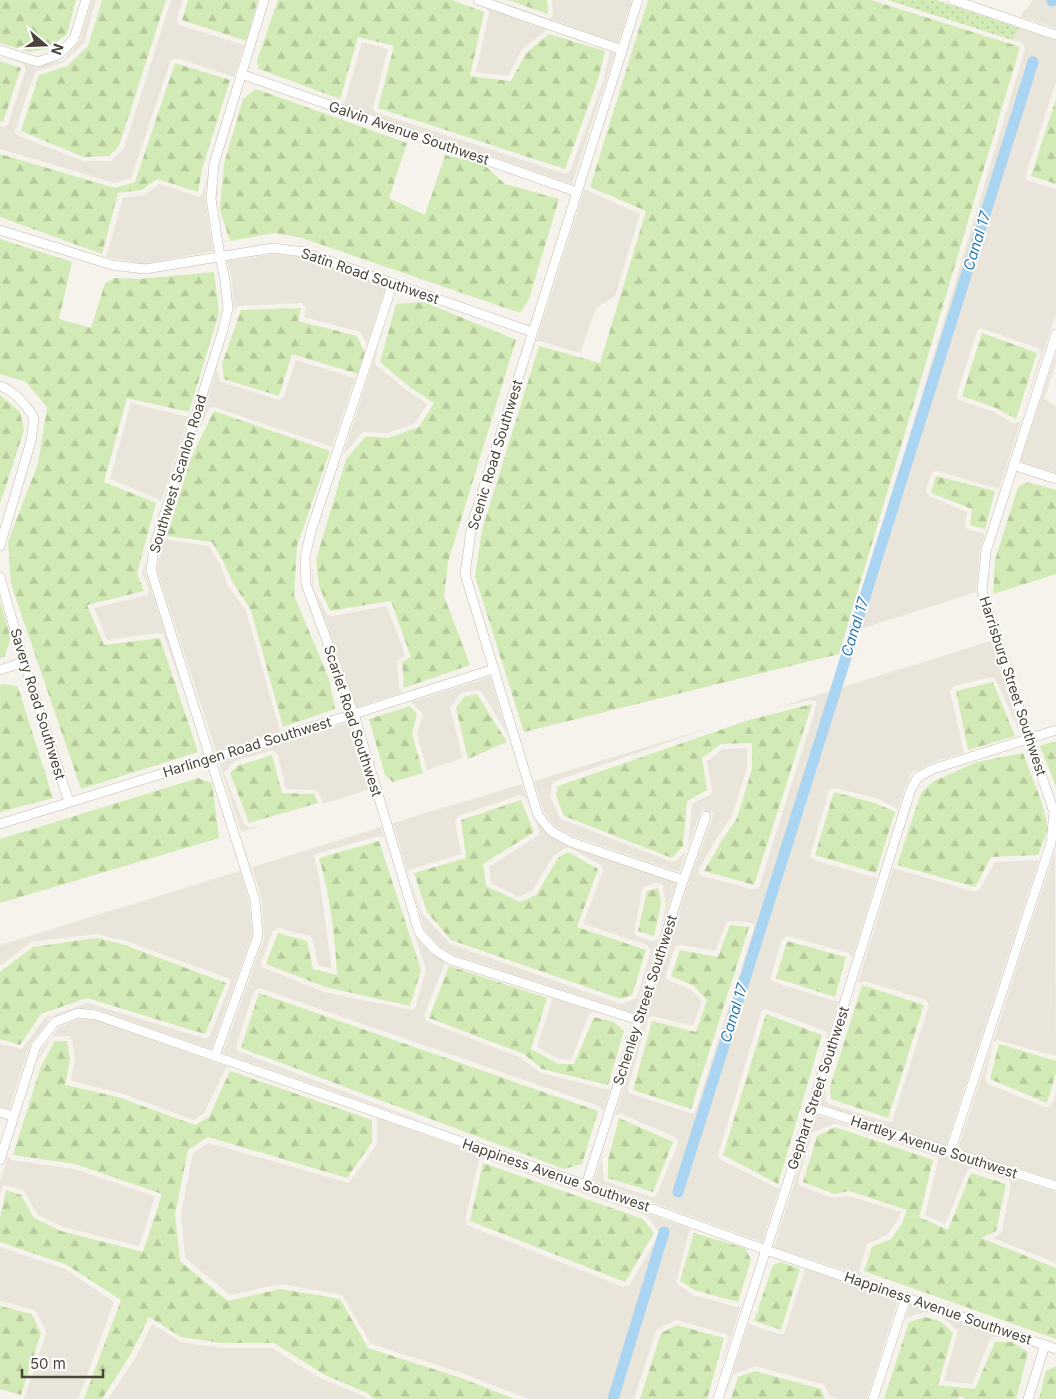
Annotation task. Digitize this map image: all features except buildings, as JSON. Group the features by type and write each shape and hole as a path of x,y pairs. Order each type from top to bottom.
{"street":[{"path":"0,50 38,62 59,54 74,39 86,0"},
{"name":"Southwest Scanlon Road","path":"215,1056 258,936 255,900 212,758 151,570 155,544 223,330 228,308 226,280 220,256 212,199 214,164 264,0"},
{"path":"478,0 622,50"},
{"name":"Scenic Road Southwest","path":"638,0 472,524 465,574 538,814 551,831 571,842 683,880"},
{"path":"953,0 1056,35"},
{"name":"Galvin Avenue Southwest","path":"241,74 577,192"},
{"name":"Satin Road Southwest","path":"0,230 112,265 145,269 274,248 303,252 532,332"},
{"name":"Scarlet Road Southwest","path":"394,283 311,531 305,557 306,584 354,714 419,932 435,950 451,960 638,1020"},
{"name":"Harrisburg Street Southwest","path":"950,1152 1051,843 1054,812 1028,739 982,591 986,551 1056,334"},
{"path":"0,386 24,402 34,418 31,441 0,546"},
{"path":"1013,465 1056,479"},
{"name":"Savery Road Southwest","path":"0,577 24,662 69,802"},
{"path":"0,670 24,662"},
{"name":"Harlingen Road Southwest","path":"0,824 494,669"},
{"path":"1028,739 1056,730"},
{"name":"Gephart Street Southwest","path":"718,1399 812,1108 911,789 918,778 933,769 1028,739"},
{"name":"Schenley Street Southwest","path":"586,1184 683,880 706,816"},
{"name":"Happiness Avenue Southwest","path":"13,1116 36,1046 55,1022 78,1013 96,1015 586,1184 766,1250 1056,1349"},
{"name":"Hartley Avenue Southwest","path":"812,1108 1056,1186"},
{"path":"0,1112 13,1116 0,1160"},
{"path":"873,1399 906,1297"},
{"path":"1028,1399 1045,1345"}],"shaded area":[{"path":"92,0 96,0 84,43 64,62 35,72 15,130 15,133 19,136 83,161 111,161 124,148 171,0 183,0 177,18 180,25 244,45 234,77 177,58 171,60 131,178 115,183 0,149 0,126 5,127 8,124 26,69 23,64 0,56 36,67 60,62 67,58 66,56 80,41"},
{"path":"552,0 632,0 618,43 548,18 551,18 553,14"},
{"path":"1033,0 1056,0 1056,28 1021,17 1023,11 1027,9"},
{"path":"488,9 547,30 522,49 508,76 476,72 489,13"},
{"path":"1019,28 1056,40 1056,82 1026,179 1056,189 1056,314 1022,416 1041,352 1038,348 980,328 977,331 957,399 994,412 1014,424 1021,421 999,489 937,471 931,474 926,491 927,495 967,512 965,527 969,530 985,534 980,550 976,592 851,632 1025,49 1023,43 1012,40"},
{"path":"362,42 388,49 373,107 375,112 566,174 570,171 603,82 610,52 615,53 572,184 342,104 345,101"},
{"path":"207,174 205,198 213,251 144,264 106,257 123,198 145,195 159,184 200,197 203,193"},
{"path":"585,188 640,214 615,296 596,308 580,353 540,341 536,342"},
{"path":"274,254 302,257 386,286 367,344 360,332 304,317 306,308 302,303 238,306 233,316 232,280 227,261"},
{"path":"379,344 375,361 376,365 407,391 427,404 415,423 387,433 363,432 343,455"},
{"path":"1056,354 1056,362 1045,397 1046,400 1056,407 1056,473 1020,462"},
{"path":"296,360 355,378 332,447 214,407 209,409 196,436 217,369 221,382 279,400 284,397"},
{"path":"131,403 189,417 161,502 158,499 110,479"},
{"path":"163,539 209,546 220,564 228,586 246,611 280,731 216,751 157,570"},
{"path":"146,560 145,571 184,692 163,634 158,633 107,640 94,608 147,595 149,590 142,573"},
{"path":"312,567 314,588 327,615 332,616 387,606 405,655 397,661 399,688 403,692 357,707 312,583"},
{"path":"991,641 1021,735 995,678 991,677 954,686 950,691 964,753 930,763 917,771 915,770 909,776 910,778 898,809 876,798 835,788 829,791 810,856 814,860 877,878 850,965 852,957 849,953 787,936 782,939 771,979 774,982 839,1001 824,1049 827,1035 825,1031 768,1010 764,1009 761,1012 718,1155 721,1160 779,1189 762,1242 594,1181 605,1146 602,1159 604,1181 652,1197 656,1196 678,1144 675,1137 621,1114 615,1115 689,882 714,813 702,809 688,846 692,804 711,794 707,761 723,749 747,748 747,768 732,816 716,839 699,869 699,873 702,876 756,890 759,887 817,704 815,701 810,700 772,709","holes":["727,921 749,922 754,925 754,928 695,1112 690,1113 629,1093 628,1088 648,1018 653,1016 693,1026 702,1001 691,990 666,979 675,947 680,945 715,951"]},
{"path":"490,677 507,733 481,691 461,693 450,708 463,758 427,770 417,734 423,714 411,702"},
{"path":"350,722 370,789 323,804 316,790 286,789 278,755 275,751 235,761 224,773 244,824 250,828 268,823 241,832 219,762"},
{"path":"719,725 555,781 552,784 550,797 561,819 672,862 676,861 687,850 679,872 573,836 555,826 544,812 534,781"},
{"path":"522,784 530,808 525,797 520,795 458,816 455,821 461,854 409,870 408,874 393,823"},
{"path":"535,820 548,835 568,846 676,883 660,932 666,905 663,886 656,883 644,887 642,890 634,933 637,936 652,941 658,939 634,1013 454,955 439,946 425,930 410,878 422,913 450,944 621,1004 637,998 651,950 647,945 583,924 603,871 602,866 570,848 566,848 554,855 532,891 519,897 491,883 489,867 539,835"},
{"path":"381,827 390,856 384,838 379,836 314,856 319,877 332,969 318,965 313,940 310,936 278,928 273,931 261,963 262,967 324,992 412,1010 415,1008 426,970 415,936 431,953 445,962 424,1016 426,1021 521,1058 541,1073 610,1090 603,1111 599,1106 259,988 254,991 236,1046 238,1051 437,1127 223,1053 264,938 262,900 252,867"},
{"path":"1055,851 1056,1056 997,1040 993,1043 985,1078 988,1084 1045,1107 1049,1107 1052,1104 1056,1092 1056,1180 958,1149"},
{"path":"1039,860 946,1145 820,1104 825,1088 826,1101 829,1104 892,1122 929,1005 926,1000 864,981 858,983 893,868 975,892 980,889 995,862"},
{"path":"240,871 249,901 252,935 211,1049 96,1009 75,1008 56,1016 54,1015 47,1020 48,1022 30,1044 9,1109 0,1106 0,1044 22,1049 45,1018 88,1003 207,1039 210,1036 231,982 230,979 126,941 96,934 31,942 0,966 0,945"},
{"path":"553,998 601,1014 593,1012 589,1014 571,1060 559,1059 537,1047"},
{"path":"79,1019 95,1020 228,1067 225,1069 204,1113 194,1120 120,1093 71,1081 75,1059 72,1040 69,1036 52,1037 38,1061 42,1049 60,1027"},
{"path":"816,1115 1056,1192 1056,1263 993,1238 1002,1232 1011,1185 1009,1180 972,1168 968,1169 945,1224 925,1215 938,1161 937,1157 836,1123 812,1133 798,1181 799,1185 832,1198 849,1196 901,1212 898,1220 887,1235 867,1244 859,1271 862,1275 902,1289 774,1247"},
{"path":"377,1118 691,1229 676,1283 693,1295 737,1307 741,1306 719,1374 729,1337 726,1334 676,1320 656,1331 634,1399 529,1399 462,1373 371,1344 342,1295 281,1284 230,1295 185,1258 181,1214 193,1153 209,1143 349,1183 377,1144","holes":["481,1158 646,1215 659,1234 630,1285 623,1287 467,1225 465,1220"]},
{"path":"8,1157 12,1160 74,1169 155,1196 139,1246 63,1227 38,1215 24,1191 6,1185 3,1186 0,1194 0,1181"},
{"path":"0,1247 65,1269 114,1302 78,1399 24,1399 46,1331 35,1310 0,1301"},
{"path":"805,1269 898,1300 867,1399 838,1399 830,1396 822,1384 755,1366 733,1375 724,1399 749,1323 784,1334"},
{"path":"910,1304 1007,1338 994,1337 990,1339 972,1384 944,1381 958,1331 941,1316 925,1312 906,1318"},
{"path":"152,1324 181,1342 222,1348 272,1348 320,1378 364,1396 367,1399 108,1399 136,1357"}],"green space":[{"path":"0,0 76,0 67,34 47,49 30,52 0,43"},
{"path":"102,0 166,0 119,146 109,156 84,157 21,131 39,75 67,66 88,46"},
{"path":"188,0 258,0 246,41 182,20"},
{"path":"278,0 452,0 484,12 470,76 511,81 526,53 549,34 605,51 598,80 565,169 378,108 394,46 358,37 340,99 259,69 257,61"},
{"path":"508,0 547,0 548,14"},
{"path":"648,0 871,0 1020,47 839,654 524,732 475,576 482,530 539,346 600,363 646,211 590,187"},
{"path":"887,0 936,0 1019,28 1012,40"},
{"path":"0,61 21,68 3,122 0,121"},
{"path":"175,63 230,80 202,169 198,192 157,179 142,190 118,193 102,254 0,217 0,154 115,188 135,182"},
{"path":"256,89 407,143 389,198 425,215 445,155 483,164 505,184 559,199 529,299 520,313 302,238 275,233 230,241 220,210 224,164 243,99"},
{"path":"1056,99 1056,184 1031,176"},
{"path":"0,239 72,262 59,319 91,328 105,283 115,278 139,279 214,272 219,313 189,412 127,398 104,482 156,503 137,573 144,591 87,605 104,645 160,638 198,752 81,789 11,584 8,541 38,464 47,407 26,382 0,374"},
{"path":"424,302 516,340 448,562 444,596 470,665 404,688 402,662 411,657 391,601 330,611 319,586 316,560 346,459 366,436 388,438 419,427 434,403 411,388 380,362 396,304"},
{"path":"301,308 298,321 357,336 365,353 358,374 292,354 279,396 224,379 222,364 241,310"},
{"path":"982,333 1037,353 1016,419 996,408 962,396"},
{"path":"0,395 20,412 24,430 0,504"},
{"path":"214,411 330,451 297,546 294,595 329,679 335,709 283,727 251,610 233,583 212,542 167,536 191,458"},
{"path":"936,476 995,491 985,529 970,525 972,509 931,493"},
{"path":"1028,482 1056,490 1056,574 993,594 995,560 1018,487"},
{"path":"0,601 11,638 4,657 0,658"},
{"path":"993,682 1015,736 968,750 956,691"},
{"path":"0,685 18,687 53,798 0,812"},
{"path":"477,694 507,742 468,759 456,708 464,697"},
{"path":"812,704 754,885 704,871 737,818 752,769 752,743 721,744 702,758 707,790 687,801 683,846 672,858 564,816 556,796 558,786 749,720"},
{"path":"410,706 417,714 412,734 423,773 393,782 385,775 369,719"},
{"path":"1056,741 1056,786 1040,746"},
{"path":"1023,753 1042,803 1048,829 1038,855 991,857 975,887 897,865 921,793 934,781 977,762"},
{"path":"272,755 282,793 314,794 318,803 249,823 230,773 237,766"},
{"path":"198,778 212,783 219,838 0,903 0,839"},
{"path":"834,792 875,803 895,812 876,873 815,855"},
{"path":"521,800 534,832 483,864 486,886 520,902 536,895 559,857 568,852 598,869 577,927 646,950 632,995 621,999 451,940 427,912 414,873 466,858 461,820"},
{"path":"379,841 421,970 410,1006 325,987 266,964 278,933 307,941 313,969 337,975 331,916 319,858"},
{"path":"658,888 661,904 654,936 638,931 647,891"},
{"path":"730,925 749,927 691,1109 633,1090 652,1021 696,1032 707,1000 694,986 671,976 680,950 718,957"},
{"path":"97,938 125,945 226,983 205,1034 87,998 41,1014 20,1045 0,1039 0,972 33,947"},
{"path":"787,941 846,957 835,997 776,978"},
{"path":"449,966 547,998 531,1049 558,1064 574,1064 594,1017 614,1022 624,1031 608,1085 542,1069 524,1054 429,1018"},
{"path":"862,985 924,1005 888,1118 831,1099 830,1087"},
{"path":"259,993 598,1111 582,1164 564,1169 241,1048"},
{"path":"766,1014 822,1035 778,1184 723,1155"},
{"path":"55,1041 67,1041 70,1059 65,1085 118,1097 195,1125 209,1117 230,1071 372,1120 372,1142 347,1178 208,1137 188,1150 175,1214 180,1261 228,1301 280,1289 340,1299 368,1348 461,1378 515,1399 374,1399 367,1393 323,1374 274,1343 221,1343 181,1337 149,1317 131,1354 102,1399 84,1399 121,1300 67,1265 0,1242 0,1218 6,1190 21,1195 34,1218 61,1231 143,1252 162,1194 75,1164 13,1155 41,1066"},
{"path":"999,1044 1056,1061 1056,1073 1047,1103 990,1079"},
{"path":"619,1118 673,1142 653,1192 608,1178 608,1160"},
{"path":"835,1127 933,1160 919,1217 948,1230 971,1173 1006,1184 996,1231 981,1238 1056,1268 1056,1339 864,1271 872,1247 891,1239 903,1222 907,1210 849,1191 834,1194 803,1182 817,1136"},
{"path":"483,1163 643,1219 654,1233 625,1282 470,1221"},
{"path":"694,1233 745,1248 751,1260 738,1302 694,1290 680,1281"},
{"path":"781,1262 800,1269 781,1330 754,1321 773,1265"},
{"path":"0,1306 32,1314 41,1333 21,1395 0,1389"},
{"path":"925,1317 940,1321 953,1333 938,1385 975,1389 995,1342 1012,1342 1028,1352 1016,1399 966,1399 959,1396 958,1399 884,1399 909,1322"},
{"path":"677,1325 724,1338 707,1399 640,1399 661,1333"},
{"path":"1056,1366 1056,1399 1039,1399 1046,1371"},
{"path":"755,1371 821,1389 825,1399 731,1399 738,1377"}],"waterway":[{"name":"Canal 17","path":"678,1192 1033,62"},
{"name":"Canal 17","path":"613,1399 664,1232"}]}
